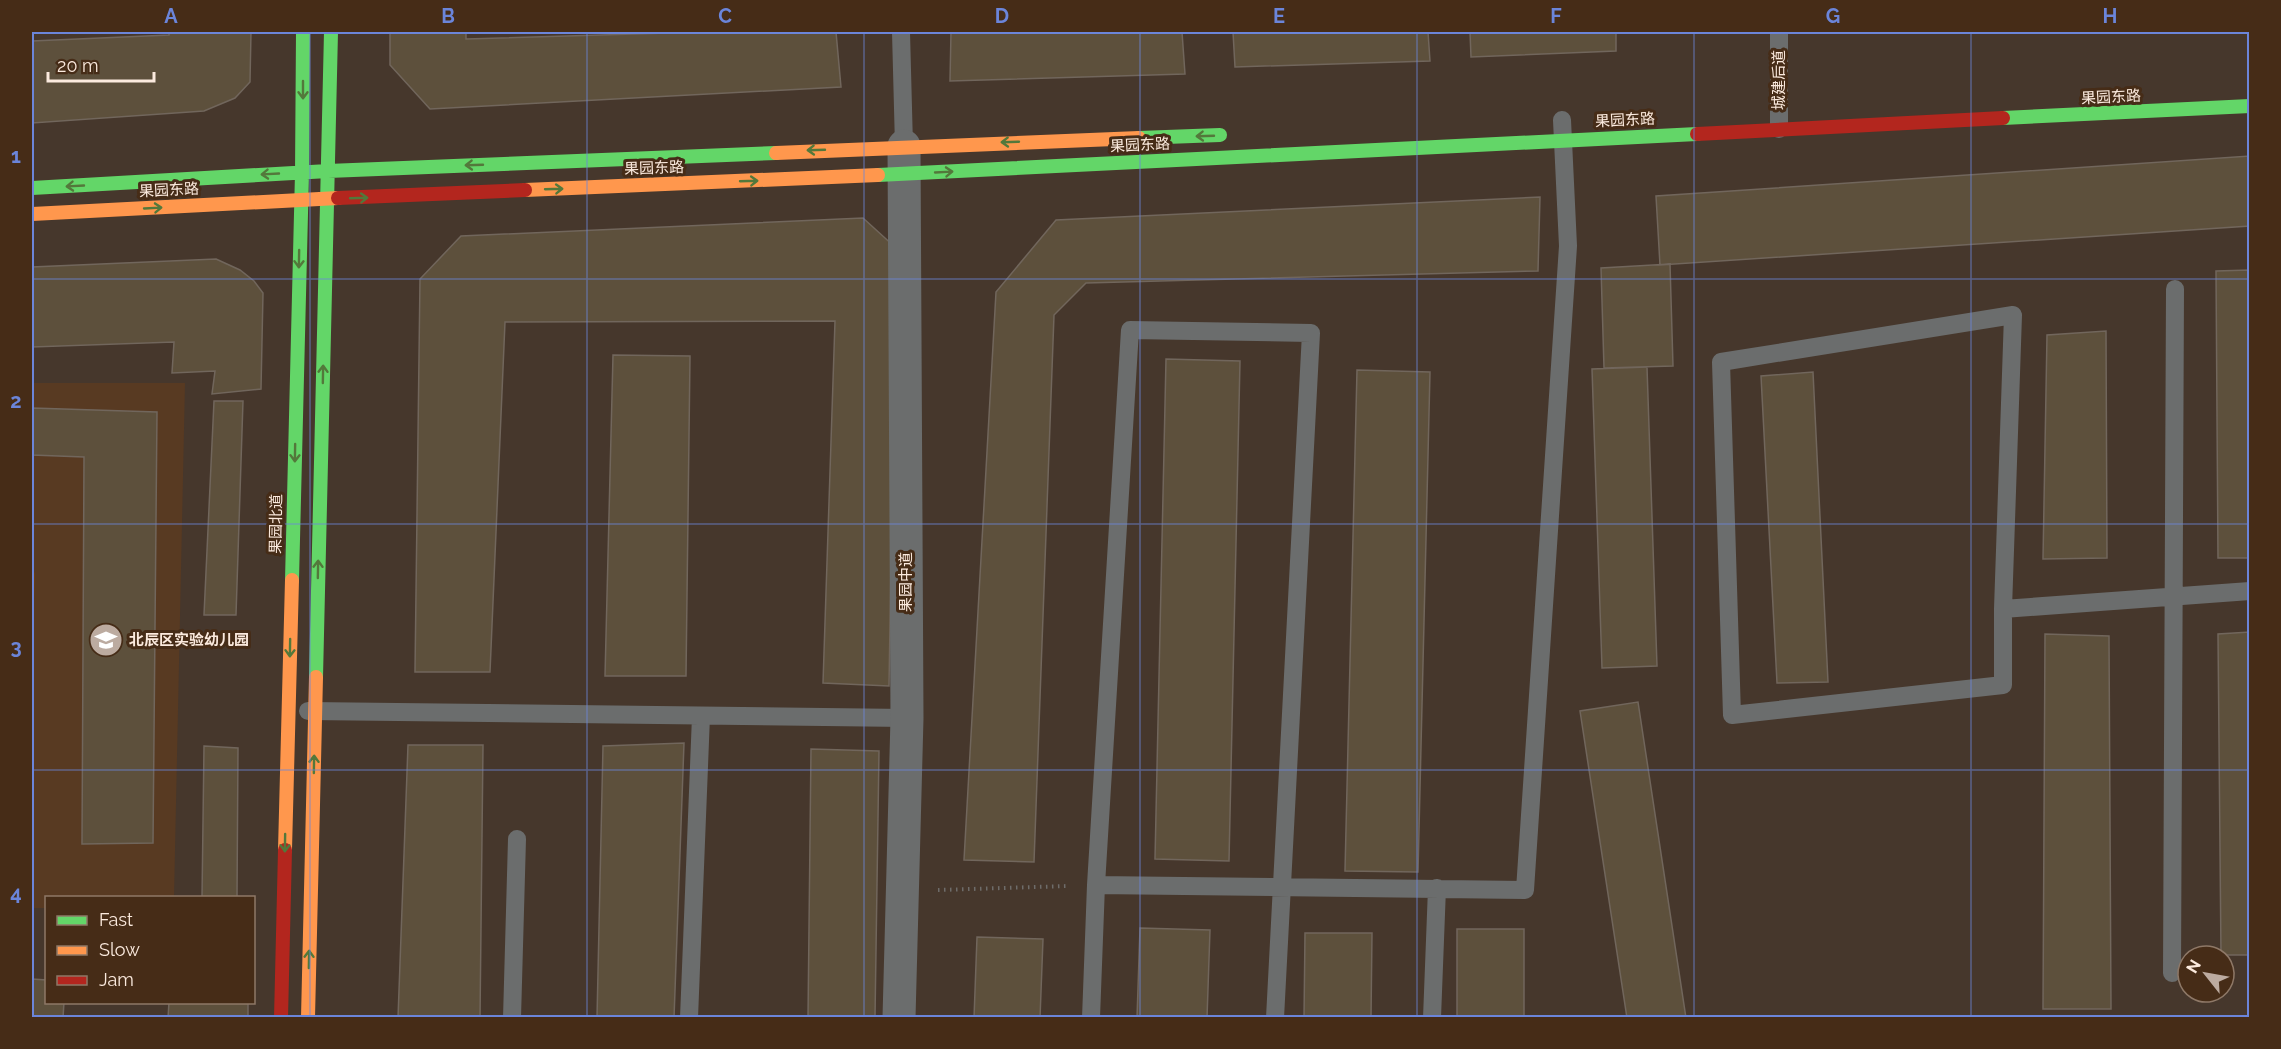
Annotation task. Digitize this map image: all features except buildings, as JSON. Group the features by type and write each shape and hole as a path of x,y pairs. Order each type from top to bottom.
{"street":[{"name":"果园北道","path":"281,1017 302,172 303,32"},
{"path":"308,1017 331,32"},
{"name":"果园东路","path":"32,188 328,171 904,160 1562,139 2250,106"},
{"name":"果园东路","path":"32,214 328,199 904,160 1229,135"},
{"name":"果园中道","path":"899,1017 907,718 904,160"}],"lane":[{"path":"901,32 904,160"},
{"name":"城建后道","path":"1779,32 1779,129"},
{"path":"1096,885 1525,890 1568,246 1562,120"},
{"path":"2172,973 2175,289"},
{"path":"2013,315 2002,609 2003,685 1732,716 1721,362 2013,315"},
{"path":"1091,1017 1096,885 1130,330 1311,333 1275,1017"},
{"path":"2002,609 2250,591"},
{"path":"288,711 907,718"},
{"path":"689,1017 701,716"},
{"path":"512,1017 517,839"},
{"path":"1432,1017 1437,888"}],"path":[{"path":"903,891 1096,885"}],"shaded area":[{"name":"北辰区实验幼儿园","path":"32,383 185,383 174,896 45,896 45,908 32,908"},
{"path":"32,566 35,574 32,655"}],"traffic: fast":[{"path":"292,580 302,173 303,32"},
{"path":"316,677 331,32"},
{"path":"2003,118 2250,106"},
{"path":"878,175 1697,134"},
{"path":"1139,138 1220,135"},
{"path":"32,188 328,171 776,153"}],"traffic: slow":[{"path":"776,153 1139,138"},
{"path":"525,190 878,175"},
{"path":"32,214 338,198"},
{"path":"285,850 292,580"},
{"path":"308,1018 316,677"}],"traffic: jam":[{"path":"1697,134 2003,118"},
{"path":"338,198 525,190"},
{"path":"281,1018 285,850"}],"place":[{"name":"北辰区实验幼儿园","path":"106,640"}]}
